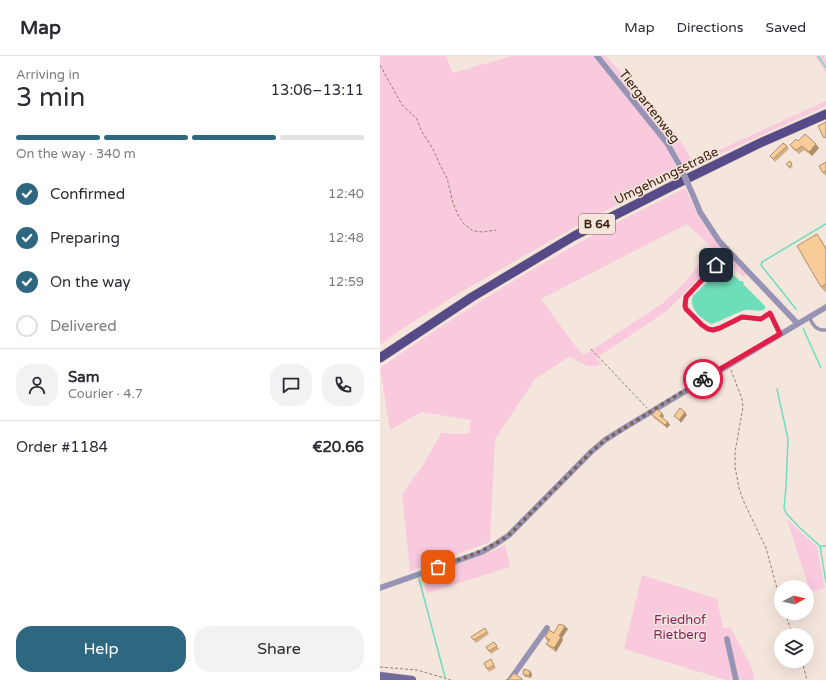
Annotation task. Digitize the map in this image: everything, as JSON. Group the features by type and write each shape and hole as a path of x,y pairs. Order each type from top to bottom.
{"main road":[{"name":"Umgehungsstraße","path":"380,358 472,297 574,236 670,186 760,143 826,114"}],"street":[{"name":"Tiergartenweg","path":"597,56 667,143 680,166 700,212 719,242 797,323"},
{"path":"380,588 482,552 496,544 509,535 591,452 605,440 650,411 826,307"},
{"path":"510,680 547,628"},
{"path":"727,639 736,680"},
{"path":"380,676 412,680"}],"lane":[{"path":"716,265 686,297 686,309 702,325 713,330 742,317 761,319 770,313 780,334"},
{"path":"809,317 813,326 819,330 826,330"},
{"path":"423,573 425,579 440,574"}],"path":[{"path":"380,65 402,106 418,119 421,130 433,149 447,178 453,202 458,215 464,224 473,231 483,232 496,230"},
{"path":"591,350 650,411"},
{"path":"729,364 742,399 735,452 739,488 743,500 766,548 775,580"},
{"path":"380,667 417,670 451,680"},
{"path":"804,668 807,680"}],"green space":[{"path":"380,56 446,56 453,73 512,56 593,56 665,145 679,173 590,219 525,255 440,305 380,345"},
{"path":"601,56 606,56 677,135 693,162 826,101 826,106 685,170 670,142"},
{"path":"815,56 824,56 826,60 826,73"},
{"path":"685,188 697,213 716,242 747,274 744,277 720,256 668,310 596,358 602,364 598,366 585,365 570,356 535,379 495,439 490,542 410,571 402,494 424,464 441,433 469,434 471,420 421,412 390,430 380,368 452,319 527,273 590,237","holes":["687,224 712,248 686,281 663,303 584,355 578,350 541,299"]},
{"path":"787,519 817,547 825,588 814,591 814,580 806,580"},
{"path":"505,545 510,567 427,593 424,585 442,578 440,570 493,551"},
{"name":"Friedhof Rietberg","path":"642,575 717,599 723,628 731,628 752,668 754,680 726,680 624,649"}],"shaded area":[{"path":"720,270 728,270 740,281 743,281 744,285 765,306 765,309 760,311 746,310 712,324 700,317 692,305 693,296"}],"building":[{"path":"826,122 826,137 824,138 818,126"},
{"path":"805,134 816,144 809,152 802,146 796,150 790,145 796,139 798,141"},
{"path":"783,143 787,146 773,159 770,156"},
{"path":"790,161 792,164 789,167 786,164"},
{"path":"826,162 826,171 823,173 819,166"},
{"path":"817,234 826,249 826,284 821,287 797,246"},
{"path":"680,408 685,412 679,420 674,416"},
{"path":"657,409 662,413 660,416 668,422 665,425 652,415"},
{"path":"559,624 565,626 559,636 561,637 554,648 546,644 550,640 545,637 549,630 554,633"},
{"path":"485,628 487,632 474,640 471,637"},
{"path":"494,642 497,646 489,651 486,647"},
{"path":"491,659 494,665 487,669 484,663"},
{"path":"524,669 530,671 529,676 523,674"},
{"path":"514,673 522,680 506,680 509,679"}],"waterway":[{"path":"818,56 826,68"},
{"path":"796,309 761,265 762,262 826,224"},
{"path":"803,328 821,368"},
{"path":"777,389 788,439 784,508 786,513 799,527 820,546 826,582"},
{"path":"820,546 826,546"},
{"path":"419,579 445,677"}],"way so far":[{"path":"438,567 482,552 509,535 591,452 605,440 703,379"}],"route":[{"path":"703,379 780,334 770,313 761,319 742,317 713,330 702,325 686,309 686,297 716,265"}]}
